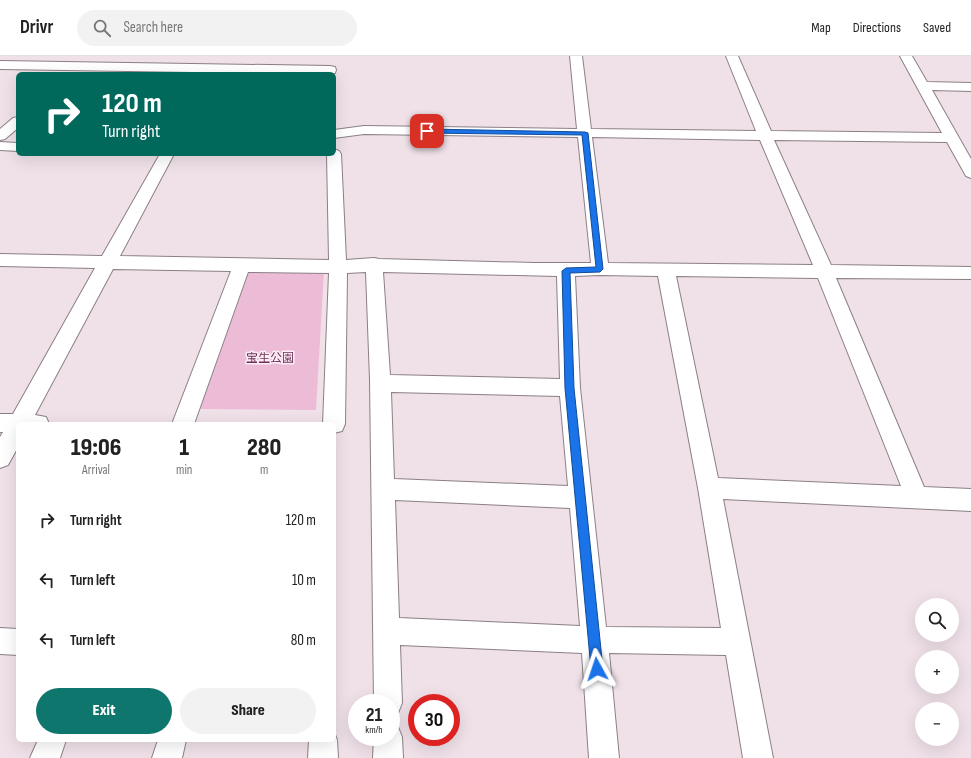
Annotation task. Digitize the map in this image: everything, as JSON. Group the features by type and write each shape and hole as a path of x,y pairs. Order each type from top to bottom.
{"street":[{"path":"79,70 96,56"},
{"path":"212,71 220,56"},
{"path":"0,65 79,70 331,72 328,56"},
{"path":"576,56 600,269"},
{"path":"732,56 765,135 826,272 917,497"},
{"path":"906,56 971,173"},
{"path":"923,86 971,87"},
{"path":"0,136 16,123"},
{"path":"336,134 364,130 952,138"},
{"path":"0,146 16,147"},
{"path":"20,422 166,156"},
{"path":"334,156 337,267 334,422"},
{"path":"0,260 337,267 374,264 566,271 600,269 666,271 971,273"},
{"path":"374,264 380,383 388,694"},
{"path":"184,422 242,265"},
{"path":"566,271 570,388 604,758"},
{"path":"666,271 709,488 758,758"},
{"path":"380,383 570,388"},
{"path":"0,423 16,424"},
{"path":"0,458 16,429"},
{"path":"709,488 971,500"},
{"path":"383,489 580,497"},
{"path":"387,631 594,640 737,642"},
{"path":"0,641 16,642"},
{"path":"45,758 51,742"},
{"path":"167,758 171,742"},
{"path":"323,742 323,758"},
{"path":"388,746 388,758"}],"green space":[{"name":"宝生公園","path":"249,271 324,271 316,410 200,409"}],"route":[{"path":"427,131 585,133 600,269 566,271 570,388 597,669"}]}
